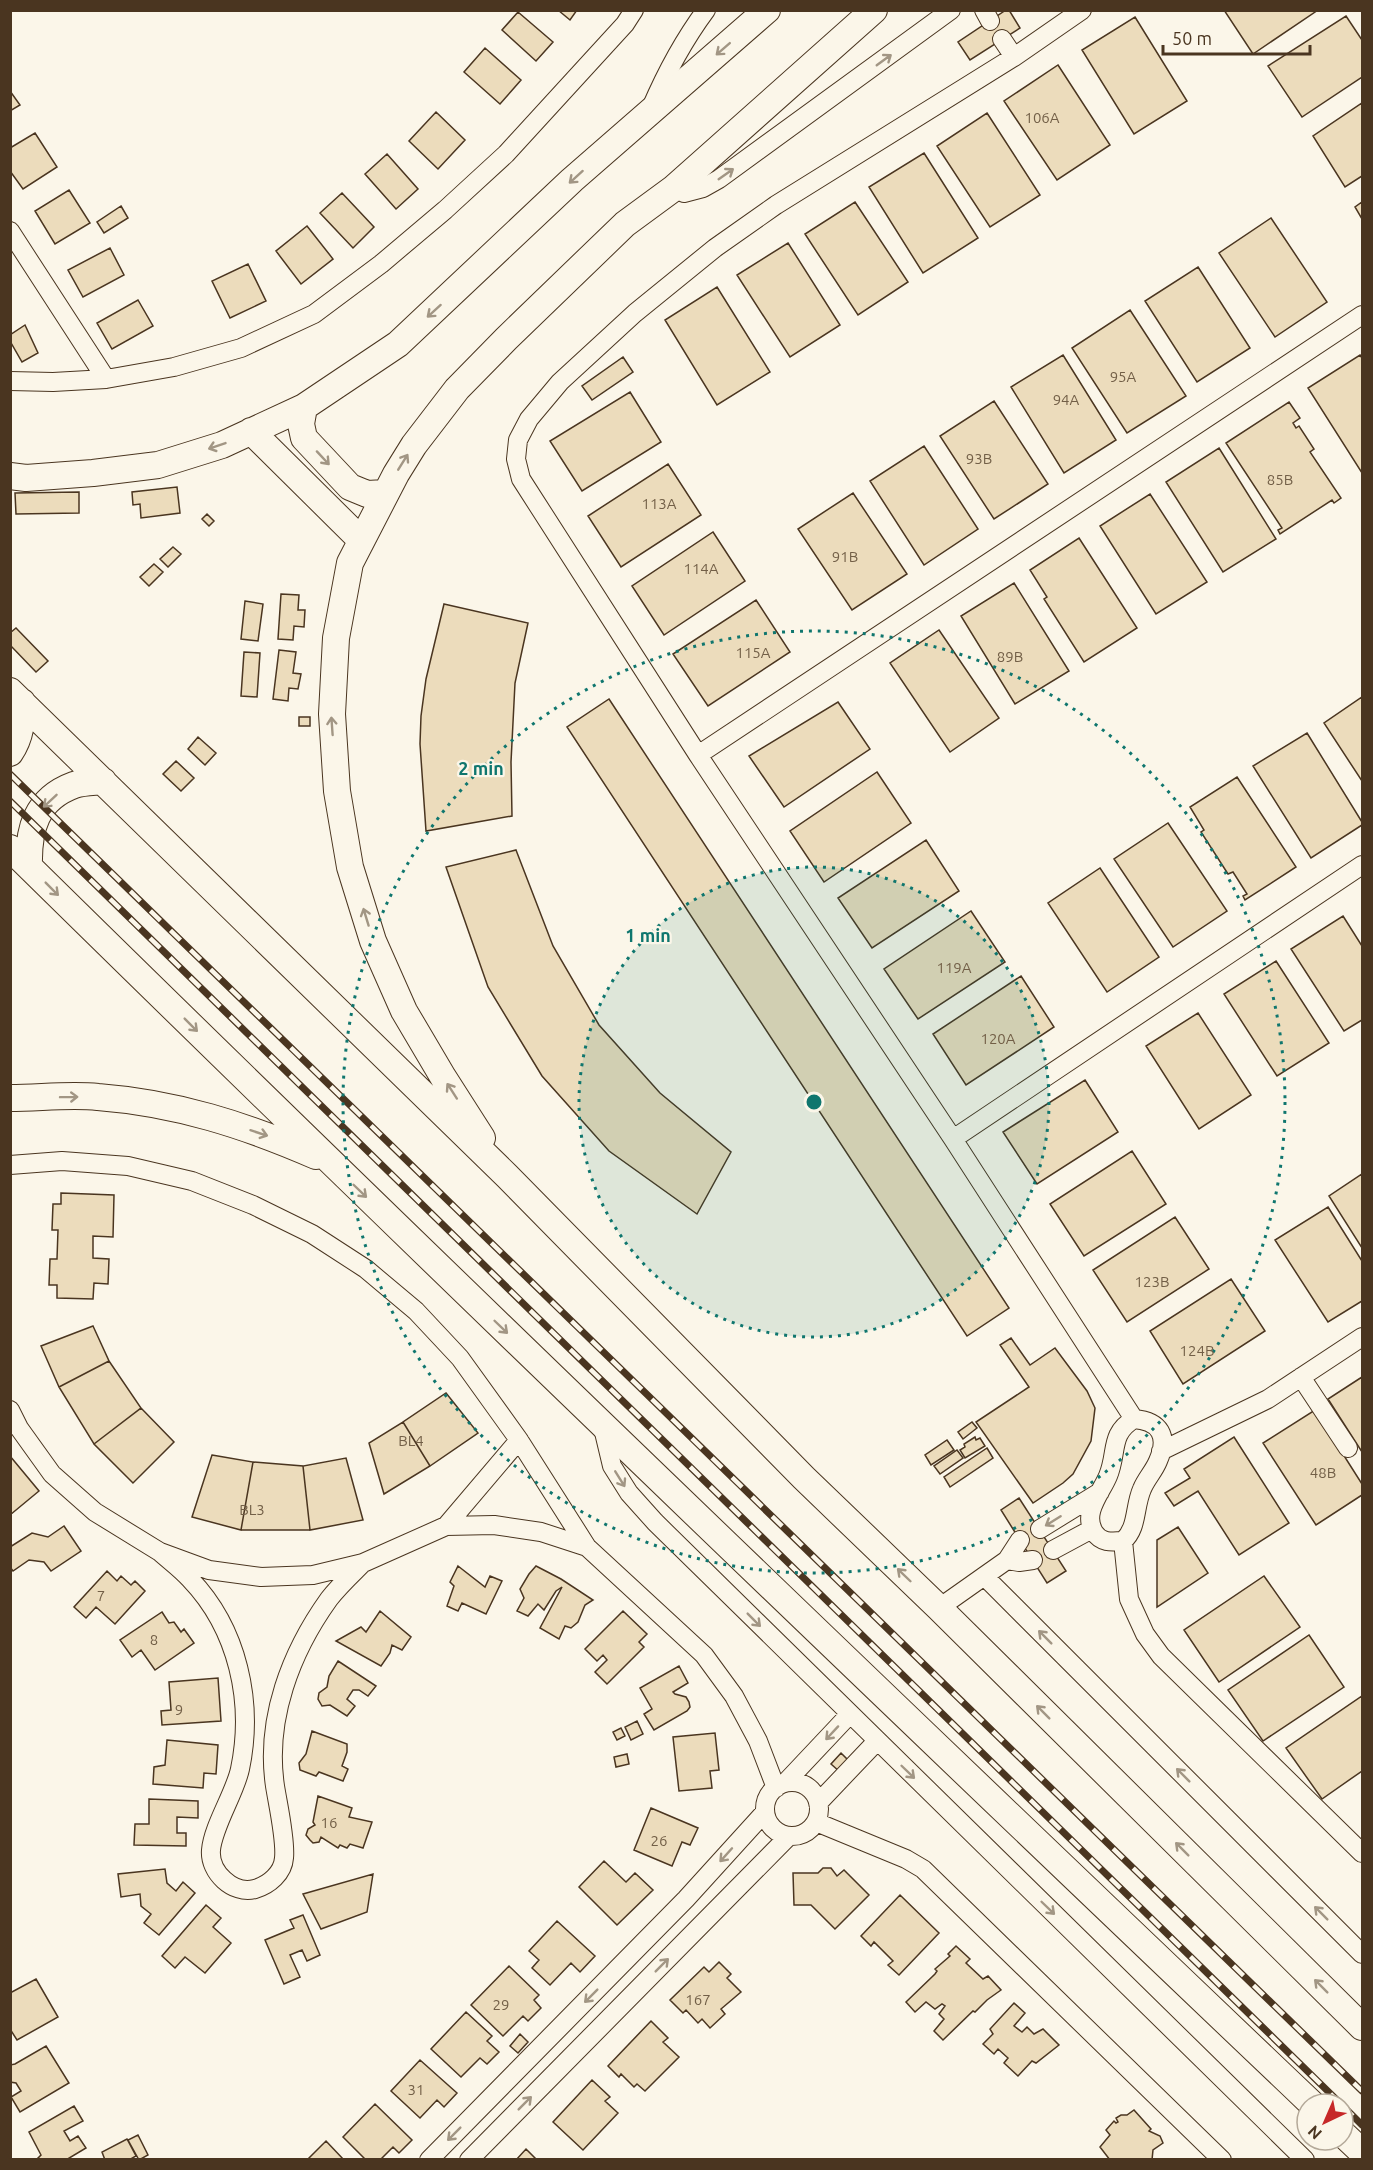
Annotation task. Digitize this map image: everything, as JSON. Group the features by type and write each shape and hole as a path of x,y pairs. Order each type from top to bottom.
{"main road":[{"path":"10,476 26,478 158,465 222,445 304,407 398,344 572,180 767,10"},
{"path":"507,1176 443,1077 404,1011 373,940 350,867 337,791 332,714 336,638 350,562 360,538 414,445 456,389 625,224 674,188 874,10"},
{"path":"304,407 301,424 304,438 343,479 351,487 367,494 386,493"},
{"path":"251,431 360,538"},
{"path":"10,753 20,730 16,697"},
{"path":"16,697 507,1176 804,1478 939,1608 1362,2027"},
{"path":"29,866 31,832 38,813 48,800 76,784 103,782"},
{"path":"10,848 328,1161 849,1664 1299,2092"},
{"path":"10,1098 97,1097 187,1110 274,1137 328,1161"}],"street":[{"path":"10,381 53,382 106,379 174,367 241,348 314,314 381,264 506,154 625,24 633,10"},
{"path":"648,114 667,71 691,30 706,10"},
{"path":"674,188 684,194 720,179 951,10"},
{"path":"1082,10 1014,57 776,205 715,248 635,313 578,364 543,400 529,419 518,440 516,459 521,479 698,755 953,1138 1134,1419"},
{"path":"1002,39 1014,57"},
{"path":"10,231 106,379"},
{"path":"698,755 1362,315"},
{"path":"953,1138 1362,865"},
{"path":"10,1165 62,1161 139,1169 192,1181 253,1205 312,1234 366,1269 416,1311 460,1358 519,1440 587,1547 704,1654 734,1696 781,1786"},
{"path":"1161,1451 1268,1399 1362,1337"},
{"path":"1301,1377 1348,1448"},
{"path":"10,1410 18,1428 52,1474 94,1512 160,1552 191,1579 215,1612 233,1649 244,1689 246,1730 240,1770 211,1850 213,1866 222,1879 236,1888 252,1890 267,1885 279,1873 284,1858 273,1774 275,1726 285,1680 304,1636 330,1597 363,1563"},
{"path":"1134,1419 1147,1420 1154,1424 1160,1430 1161,1451 1142,1489 1133,1530 1123,1541 1104,1541 1092,1529 1089,1517 1109,1473 1117,1436 1123,1425 1134,1419"},
{"path":"602,1424 612,1466 629,1493 655,1522 1305,2160"},
{"path":"446,1526 519,1440"},
{"path":"1040,1529 1101,1491"},
{"path":"160,1552 209,1569 261,1577 313,1575 363,1563 446,1526 494,1525 542,1532 587,1547"},
{"path":"1053,1550 1092,1529"},
{"path":"939,1608 1007,1560 1020,1540"},
{"path":"1123,1541 1129,1599 1145,1634 1161,1656 1355,1834 1362,1853"},
{"path":"1007,1560 1019,1562 1033,1560"},
{"path":"984,1576 1362,1954"},
{"path":"781,1786 799,1784 811,1791 818,1803 816,1822 808,1831 789,1836 773,1828 765,1812 766,1801 850,1714"},
{"path":"818,1803 877,1741"},
{"path":"429,2160 686,1899 765,1812"},
{"path":"816,1822 906,1859 923,1869 1213,2156"},
{"path":"469,2160 789,1836"}],"building":[{"path":"558,10 577,10 570,20"},
{"path":"1009,10 1020,28 970,60 958,42"},
{"path":"1224,10 1318,10 1253,54"},
{"path":"518,12 553,42 536,61 502,30"},
{"path":"1346,16 1362,40 1362,77 1302,117 1268,66"},
{"path":"1135,17 1187,101 1134,134 1082,50"},
{"path":"485,48 521,80 500,104 464,72"},
{"path":"1058,65 1110,145 1057,180 1004,101"},
{"path":"10,91 20,105 10,111"},
{"path":"1362,103 1362,176 1345,187 1313,136"},
{"path":"436,112 465,140 438,169 409,141"},
{"path":"987,113 1040,195 990,227 937,146"},
{"path":"35,133 57,167 23,189 10,171 10,148"},
{"path":"924,153 978,238 923,273 869,187"},
{"path":"387,154 418,189 396,209 365,174"},
{"path":"69,190 90,223 55,244 35,211"},
{"path":"342,193 374,227 353,248 320,213"},
{"path":"855,202 908,282 858,315 805,234"},
{"path":"1362,202 1362,219 1355,207"},
{"path":"121,206 128,218 104,233 97,222"},
{"path":"1271,218 1327,302 1275,337 1219,253"},
{"path":"307,226 333,259 301,284 276,251"},
{"path":"788,243 840,325 790,357 737,275"},
{"path":"110,248 124,275 83,297 68,270"},
{"path":"248,264 266,301 230,318 212,281"},
{"path":"1198,267 1250,348 1197,382 1145,301"},
{"path":"717,287 770,372 717,405 665,320"},
{"path":"138,300 153,326 112,349 97,323"},
{"path":"1130,310 1186,396 1127,433 1072,348"},
{"path":"25,325 38,353 22,362 10,341 10,335"},
{"path":"1063,355 1116,440 1064,473 1011,387"},
{"path":"1360,355 1362,358 1362,473 1308,388"},
{"path":"623,357 633,372 592,400 582,386"},
{"path":"630,392 661,442 582,491 550,441"},
{"path":"994,401 1048,484 994,519 940,436"},
{"path":"1289,402 1300,418 1293,423 1296,428 1299,426 1314,449 1310,452 1341,498 1334,503 1332,500 1280,534 1278,530 1282,528 1226,443"},
{"path":"924,446 978,529 924,565 870,481"},
{"path":"1219,448 1276,539 1223,572 1166,482"},
{"path":"668,464 701,515 621,567 588,516"},
{"path":"177,487 180,513 141,518 140,504 133,505 132,492"},
{"path":"79,492 79,513 16,514 15,493"},
{"path":"853,493 907,574 852,610 798,529"},
{"path":"1150,494 1207,582 1156,614 1100,526"},
{"path":"207,514 214,521 209,526 202,519"},
{"path":"713,532 745,581 664,635 632,586"},
{"path":"1079,538 1137,628 1084,662 1044,599 1047,597 1030,570"},
{"path":"173,547 181,554 168,567 160,559"},
{"path":"154,564 163,572 149,586 140,577"},
{"path":"1014,583 1069,671 1015,704 961,616"},
{"path":"281,594 299,595 298,610 305,610 304,627 294,626 293,640 278,639"},
{"path":"756,600 790,652 708,706 673,654"},
{"path":"245,601 263,604 258,641 241,639"},
{"path":"444,604 528,623 515,683 511,762 512,816 426,831 420,744 421,716 426,679"},
{"path":"16,628 48,661 36,672 10,645 10,633"},
{"path":"939,630 999,718 950,752 890,663"},
{"path":"279,650 296,652 293,673 301,674 298,689 289,688 288,701 273,699"},
{"path":"244,652 260,653 257,697 241,696"},
{"path":"1362,697 1362,781 1324,723"},
{"path":"609,699 1009,1308 967,1336 567,727"},
{"path":"838,702 870,749 784,807 749,756"},
{"path":"299,717 310,717 310,726 299,726"},
{"path":"1307,733 1362,822 1362,825 1311,858 1253,766"},
{"path":"198,737 216,753 205,765 188,749"},
{"path":"176,761 194,778 181,791 163,774"},
{"path":"877,772 911,823 824,882 790,831"},
{"path":"1237,777 1296,867 1245,900 1243,896 1247,894 1233,872 1228,874 1201,832 1204,830 1190,807"},
{"path":"1168,823 1227,911 1173,947 1114,859"},
{"path":"926,840 959,891 872,948 838,898"},
{"path":"516,850 553,946 599,1025 660,1093 731,1152 697,1214 609,1151 542,1076 488,987 446,867"},
{"path":"1100,868 1159,957 1107,992 1048,903"},
{"path":"971,911 1005,962 918,1019 884,969"},
{"path":"1343,916 1362,946 1362,1020 1344,1031 1291,949"},
{"path":"1276,961 1329,1043 1277,1076 1224,994"},
{"path":"1021,976 1054,1027 966,1085 933,1034"},
{"path":"1198,1013 1251,1095 1199,1129 1146,1046"},
{"path":"1085,1080 1118,1132 1037,1184 1003,1132"},
{"path":"1132,1151 1166,1204 1084,1256 1050,1204"},
{"path":"1362,1174 1362,1248 1329,1196"},
{"path":"61,1193 114,1195 113,1237 93,1236 93,1258 109,1259 108,1284 94,1283 93,1299 57,1298 57,1285 49,1285 50,1259 57,1259 58,1230 52,1230 53,1204 61,1204"},
{"path":"1328,1207 1362,1261 1362,1301 1328,1322 1275,1240"},
{"path":"1175,1217 1209,1269 1127,1322 1093,1270"},
{"path":"1231,1279 1265,1331 1183,1384 1150,1331"},
{"path":"93,1326 109,1361 59,1387 41,1346"},
{"path":"1011,1338 1030,1365 1055,1348 1087,1391 1095,1408 1091,1441 1073,1474 1033,1503 976,1422 1029,1387 1000,1345"},
{"path":"109,1361 141,1408 94,1444 59,1387"},
{"path":"1362,1377 1362,1452 1328,1399"},
{"path":"446,1393 478,1433 430,1466 403,1422"},
{"path":"141,1408 174,1442 133,1483 94,1444"},
{"path":"1315,1410 1362,1484 1362,1495 1316,1525 1263,1443"},
{"path":"403,1422 430,1466 384,1494 369,1443"},
{"path":"972,1422 977,1428 963,1439 958,1432"},
{"path":"975,1437 976,1440 980,1438 985,1446 965,1458 960,1450 965,1447 964,1444"},
{"path":"1234,1437 1289,1523 1239,1555 1198,1491 1174,1506 1165,1493 1190,1478 1184,1469"},
{"path":"947,1440 954,1450 931,1465 925,1455"},
{"path":"987,1448 993,1458 950,1487 944,1477"},
{"path":"957,1450 963,1458 940,1474 934,1466"},
{"path":"212,1455 253,1462 241,1530 192,1517"},
{"path":"10,1456 39,1491 10,1515"},
{"path":"346,1458 363,1520 310,1530 303,1466"},
{"path":"253,1462 303,1466 310,1530 241,1530"},
{"path":"1019,1498 1066,1571 1047,1583 1001,1510"},
{"path":"64,1526 81,1551 51,1571 44,1562 29,1560 13,1571 10,1567 10,1547 32,1533 48,1537"},
{"path":"1178,1527 1208,1573 1157,1607 1157,1540"},
{"path":"458,1566 485,1587 490,1576 502,1581 486,1614 462,1603 458,1611 447,1606 454,1586 450,1582"},
{"path":"536,1566 593,1600 585,1605 578,1622 571,1628 565,1626 559,1639 540,1628 562,1587 556,1591 544,1610 538,1604 528,1616 517,1611 524,1598 520,1589"},
{"path":"107,1571 117,1581 121,1576 131,1585 135,1581 145,1591 115,1624 96,1607 86,1618 74,1607"},
{"path":"1264,1576 1300,1627 1219,1682 1184,1630"},
{"path":"380,1611 411,1637 402,1650 392,1645 390,1653 381,1666 336,1641 361,1627 366,1632"},
{"path":"623,1611 647,1634 639,1642 644,1647 607,1684 595,1672 607,1660 603,1655 597,1661 585,1649"},
{"path":"162,1612 169,1623 174,1622 181,1632 184,1629 194,1643 155,1670 141,1650 132,1657 120,1640"},
{"path":"1309,1635 1344,1687 1263,1741 1228,1690"},
{"path":"338,1661 376,1686 368,1696 359,1690 353,1690 347,1699 355,1706 347,1716 330,1705 322,1706 318,1699 319,1693 327,1687 329,1676"},
{"path":"679,1666 688,1683 673,1692 686,1697 690,1707 654,1730 644,1714 652,1709 640,1688"},
{"path":"218,1678 221,1721 162,1725 161,1711 171,1710 169,1682"},
{"path":"1362,1696 1362,1771 1322,1799 1286,1748"},
{"path":"637,1721 643,1734 631,1740 625,1727"},
{"path":"621,1728 625,1736 617,1740 613,1732"},
{"path":"312,1731 347,1744 342,1766 348,1769 343,1781 319,1772 316,1776 300,1770 299,1763 306,1754"},
{"path":"715,1733 719,1770 710,1771 712,1788 679,1791 673,1737"},
{"path":"167,1740 218,1745 216,1774 204,1773 203,1788 153,1784 154,1767 165,1765"},
{"path":"841,1753 850,1762 840,1772 831,1764"},
{"path":"627,1754 629,1764 616,1767 614,1757"},
{"path":"318,1796 352,1808 349,1817 372,1822 363,1848 350,1844 347,1848 340,1845 338,1848 321,1837 319,1842 313,1843 310,1840 306,1835 308,1829 315,1825 313,1822"},
{"path":"149,1799 198,1801 198,1818 177,1817 177,1833 186,1833 186,1846 134,1845 135,1824 149,1824"},
{"path":"651,1808 698,1828 690,1845 682,1842 672,1866 634,1850"},
{"path":"604,1861 626,1882 635,1873 653,1890 617,1925 579,1887"},
{"path":"823,1868 831,1868 837,1876 844,1870 869,1895 835,1929 811,1905 794,1905 793,1873 818,1873"},
{"path":"165,1869 167,1883 176,1891 183,1882 195,1893 159,1935 144,1923 151,1914 141,1906 140,1894 121,1897 118,1874"},
{"path":"373,1874 367,1912 321,1929 303,1894"},
{"path":"900,1895 939,1933 899,1975 888,1965 893,1961 874,1942 871,1946 861,1936"},
{"path":"206,1905 221,1918 213,1927 231,1943 205,1973 185,1957 175,1968 162,1956"},
{"path":"303,1915 320,1955 307,1961 302,1950 290,1955 300,1977 284,1984 265,1940 294,1928 290,1920"},
{"path":"557,1921 595,1956 580,1972 571,1963 550,1985 532,1968 539,1960 529,1951"},
{"path":"956,1946 970,1959 966,1963 983,1979 988,1976 1001,1990 975,2012 973,2011 943,2040 934,2031 944,2019 939,2014 945,2006 942,2004 935,2009 926,2002 915,2012 906,2002 935,1974 937,1971 935,1969 950,1956 948,1954"},
{"path":"719,1962 731,1974 727,1978 741,1992 721,2009 725,2014 710,2028 702,2019 698,2023 686,2010 683,2013 670,2000 704,1967 709,1972"},
{"path":"509,1966 539,1995 534,2000 541,2008 528,2021 523,2016 503,2036 471,2005"},
{"path":"36,1979 58,2017 17,2040 10,2029 10,1993"},
{"path":"1014,2003 1025,2013 1014,2026 1022,2032 1027,2027 1034,2034 1043,2029 1059,2045 1036,2063 1032,2061 1018,2076 1004,2063 1008,2058 998,2049 994,2054 983,2044 993,2034 990,2029"},
{"path":"466,2012 492,2036 487,2041 499,2052 487,2064 480,2058 461,2077 431,2049"},
{"path":"651,2021 668,2038 663,2042 679,2057 645,2091 637,2084 634,2087 621,2074 619,2077 608,2066"},
{"path":"520,2034 528,2042 518,2053 510,2046"},
{"path":"46,2046 69,2083 20,2112 11,2097 21,2091 16,2083 10,2082 10,2065"},
{"path":"420,2060 457,2093 444,2107 437,2100 420,2118 391,2091"},
{"path":"592,2080 610,2097 605,2101 618,2113 583,2150 553,2122"},
{"path":"375,2104 412,2140 399,2153 393,2147 380,2160 366,2160 343,2137"},
{"path":"74,2106 83,2121 64,2131 70,2141 78,2136 86,2148 66,2160 36,2160 41,2155 29,2132"},
{"path":"1134,2110 1151,2129 1149,2131 1160,2136 1163,2143 1153,2150 1152,2160 1110,2160 1100,2147 1110,2135 1106,2130 1114,2121 1118,2122 1116,2118"},
{"path":"138,2135 148,2155 139,2160 128,2140"},
{"path":"127,2139 136,2156 129,2160 105,2160 102,2152"},
{"path":"326,2141 344,2160 307,2160"},
{"path":"526,2149 537,2160 516,2160"}],"railway":[{"path":"10,774 1362,2091"},
{"path":"10,801 1329,2092"},
{"path":"1355,2118 1362,2125"}]}
